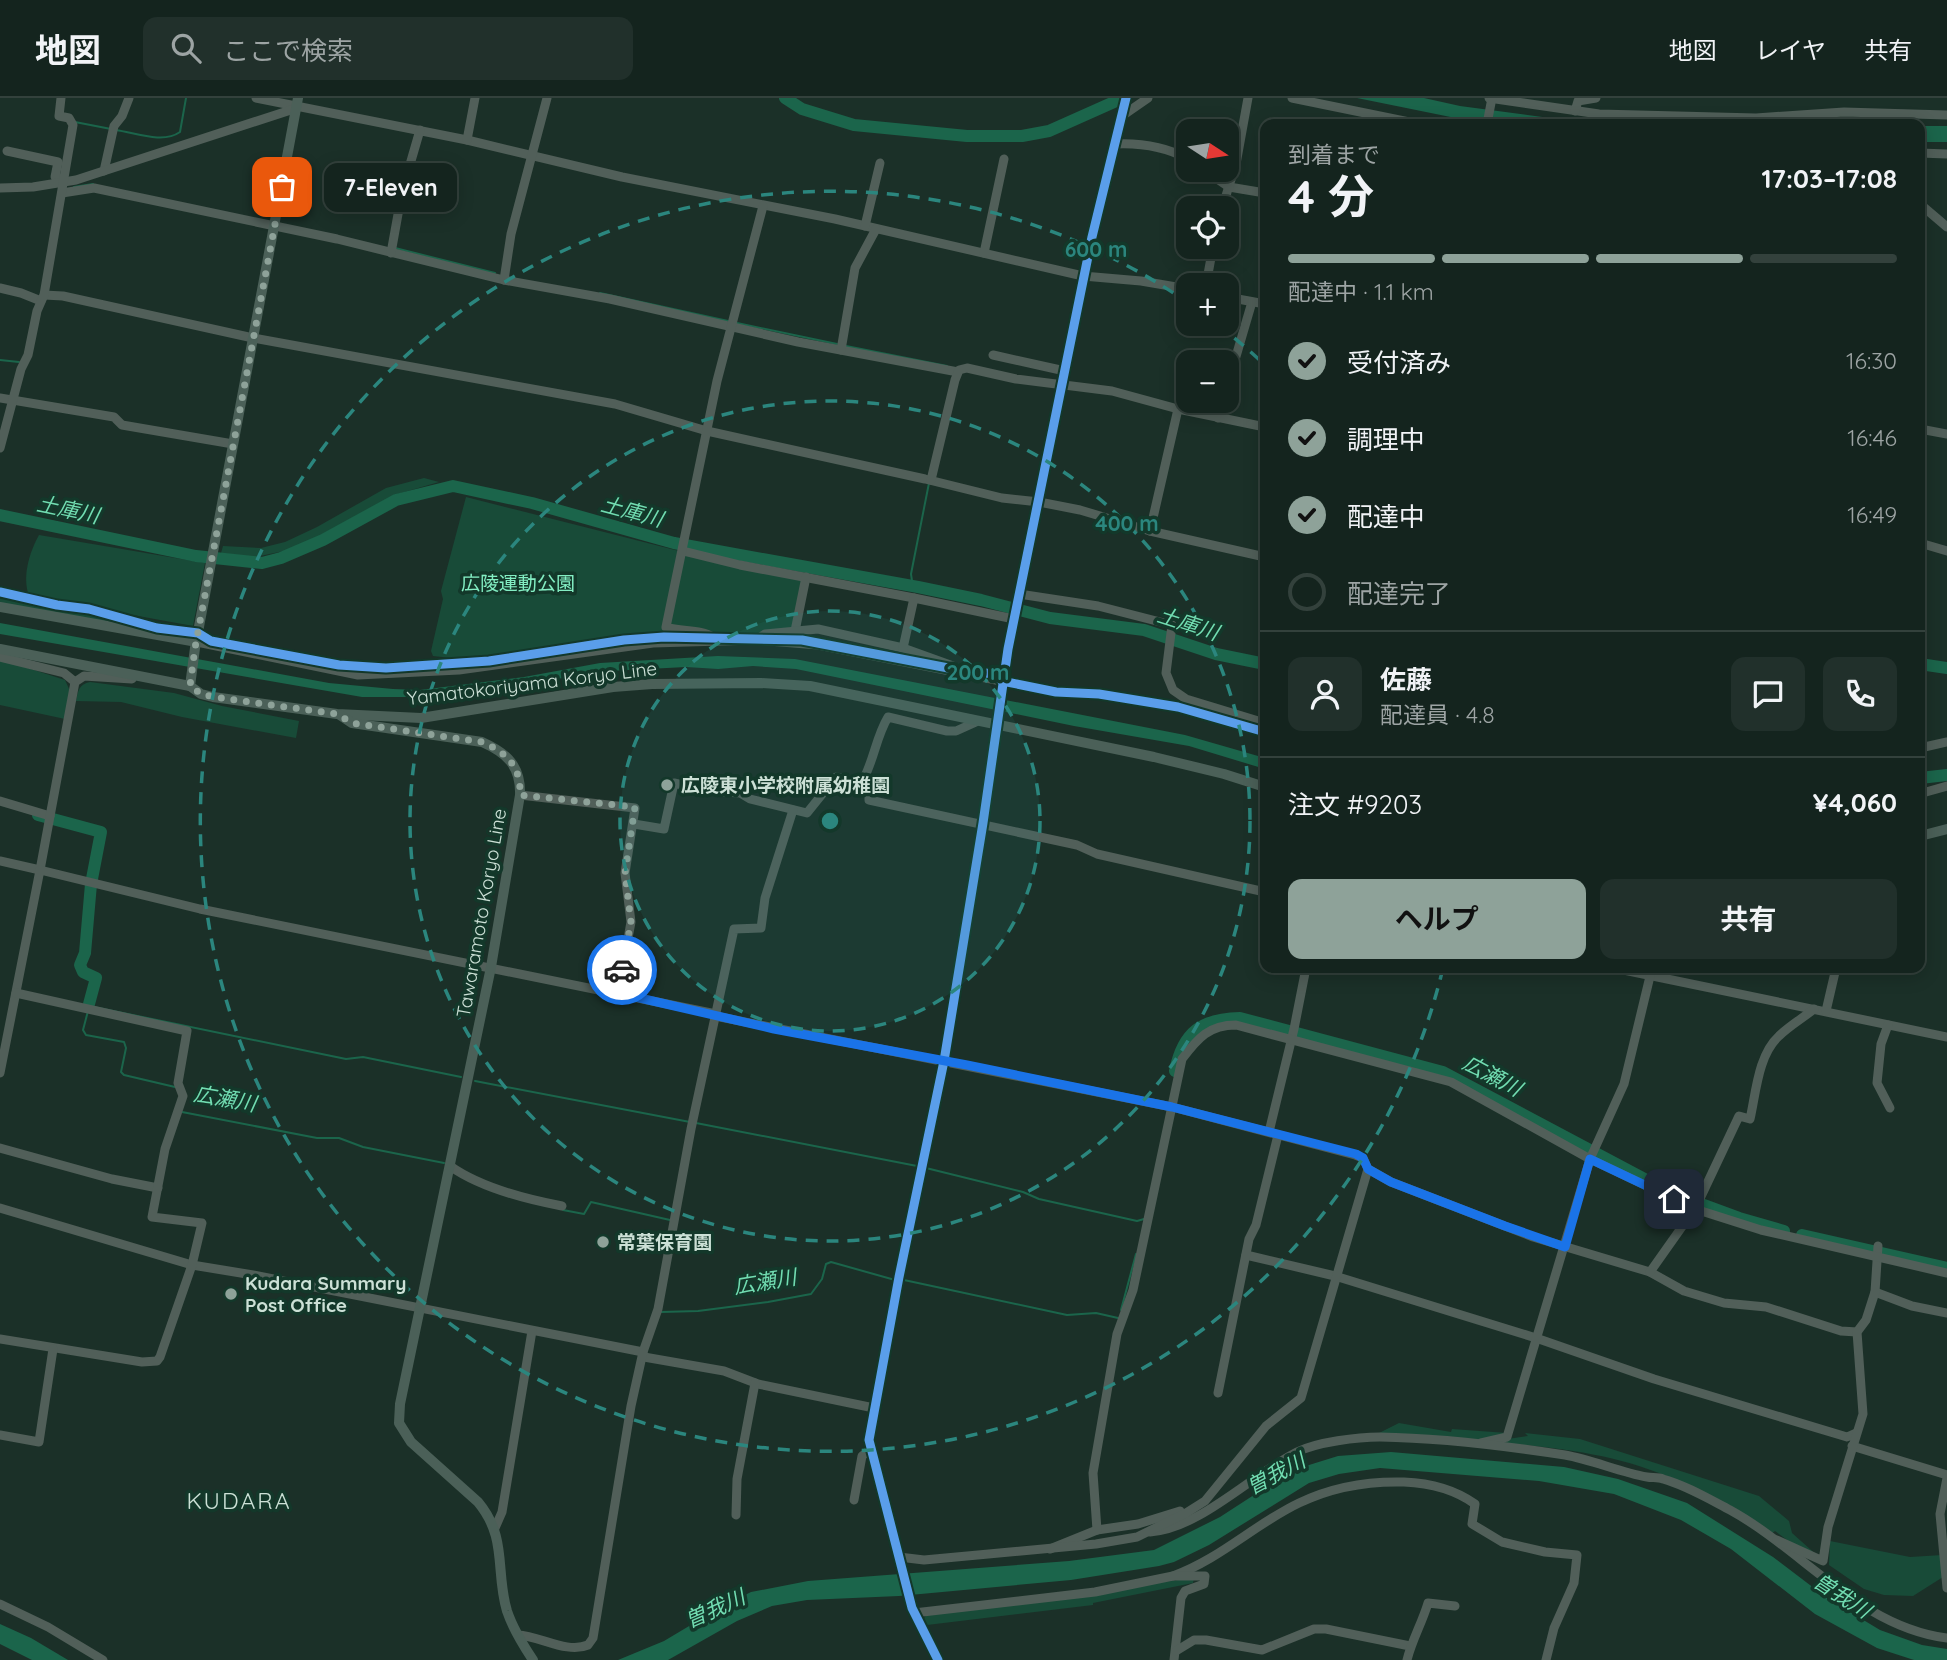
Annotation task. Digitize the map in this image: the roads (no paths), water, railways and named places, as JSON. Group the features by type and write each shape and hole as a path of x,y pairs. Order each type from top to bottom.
{"main road":[{"path":"190,683 298,103"},
{"path":"0,607 196,645"},
{"name":"Tawaramoto Koryo Line","path":"0,649 129,673 155,681 190,683 201,694 214,697 337,714 352,723 482,742 497,748 509,758 518,772 520,795 491,967 400,1404 399,1423 411,1442 478,1502 495,1528 507,1611 533,1660"},
{"name":"Yamatokoriyama Koryo Line","path":"337,714 421,718 613,687 652,684 761,683 810,686 1189,765 1260,786"},
{"path":"1925,835 1947,829"}],"street":[{"path":"0,449 21,369 28,355 63,181 72,122 69,118 59,116 61,98"},
{"path":"104,171 114,129 128,98"},
{"path":"256,98 298,103 467,139 622,177 865,226 1083,276 1176,287"},
{"path":"467,139 475,98"},
{"path":"505,276 511,234 547,98"},
{"path":"938,1660 913,1610 869,1440 898,1280 944,1061 983,823 1002,681 1083,276 1124,107 1148,98"},
{"path":"1226,196 1236,164 1248,98"},
{"path":"1292,98 1395,119"},
{"path":"1488,119 1491,99 1610,114 1744,118 1844,112 1947,115"},
{"path":"1575,111 1578,101 1596,99 1610,114"},
{"path":"0,188 63,181 104,171 298,103"},
{"path":"392,249 402,192 420,130"},
{"path":"1116,144 1135,143 1176,153"},
{"path":"7,151 58,162 55,177 63,181 392,249 730,327 958,372"},
{"path":"1925,153 1947,154"},
{"path":"984,253 1004,159"},
{"path":"865,226 880,163"},
{"path":"1222,182 1229,187 1260,192"},
{"path":"714,641 709,634 666,627 730,327 763,206"},
{"path":"1925,208 1947,227"},
{"path":"841,350 855,268 876,229"},
{"path":"0,288 40,299 63,296 253,338 615,404 707,431 1002,498 1080,510 1150,531 1260,556"},
{"path":"1239,299 1260,303"},
{"path":"1238,350 1252,302"},
{"path":"993,355 1065,371"},
{"path":"928,480 959,370 967,368 1062,386 1112,391 1176,408"},
{"path":"0,398 114,417 122,425 233,444"},
{"path":"1150,531 1177,413"},
{"path":"1196,413 1260,427"},
{"path":"1218,418 1219,413"},
{"path":"1925,430 1947,434"},
{"path":"1925,544 1947,551"},
{"path":"682,551 1014,619"},
{"path":"795,631 806,577"},
{"path":"1019,594 1135,614 1172,625 1166,673 1173,690 1186,699 1260,721"},
{"path":"904,648 914,598"},
{"path":"756,640 765,634 818,629 904,648 953,666 956,673"},
{"path":"196,645 358,674 459,670 623,646 756,640 818,645 1056,692"},
{"path":"0,657 64,673 75,682"},
{"path":"0,1073 75,682 84,676 155,681"},
{"path":"634,824 664,829 674,783 709,791 740,793 750,799 807,813 836,778 854,781 863,779 888,717 947,731 956,731 976,722"},
{"path":"1925,747 1947,742"},
{"path":"863,779 869,789 869,800 983,823 1077,845 1097,855 1260,891"},
{"path":"1926,792 1947,786"},
{"path":"520,795 635,807 625,873 631,922 618,993"},
{"path":"0,801 50,816"},
{"path":"518,1635 533,1636 573,1649 589,1645 593,1638 622,1455 643,1354 657,1312 691,1129 734,929 761,928 765,898 793,810"},
{"path":"0,861 226,915 1168,1107 1274,1133 1356,1154 1363,1158 1368,1169 1417,1192 1565,1247 1650,1272 1684,1291 1724,1303 1766,1307 1841,1331 1857,1332"},
{"path":"1219,1393 1305,973"},
{"path":"1476,1445 1507,1437 1592,1154 1624,1084 1651,973"},
{"path":"1655,973 1947,1037"},
{"path":"1826,1012 1835,973"},
{"path":"0,1339 142,1362 157,1361 192,1265 202,1223 152,1217 166,1149 183,1096 178,1083 187,1031 16,993"},
{"path":"1650,1272 1697,1205 1739,1116 1750,1119 1763,1061 1772,1045 1778,1037 1814,1009"},
{"path":"1097,1530 1093,1473 1096,1452 1117,1334 1133,1290 1168,1107 1182,1059 1202,1036 1219,1025 1236,1025 1292,1035 1451,1082 1697,1205 1761,1230 1877,1252 1947,1273"},
{"path":"1888,1025 1881,1044 1877,1083 1890,1108"},
{"path":"0,1148 111,1179 158,1188"},
{"path":"450,1166 463,1175 499,1190 562,1206"},
{"path":"1150,1532 1205,1501 1266,1426 1300,1398 1368,1169"},
{"path":"0,1208 192,1265 643,1354 874,1408"},
{"path":"1772,1539 1783,1541 1824,1561 1828,1527 1863,1414 1857,1332 1866,1320 1875,1292 1877,1252"},
{"path":"1246,1255 1335,1276 1536,1338 1654,1379 1847,1437 1856,1433"},
{"path":"1875,1292 1912,1306 1947,1313"},
{"path":"495,1528 502,1512 532,1331"},
{"path":"0,1435 39,1442 53,1349"},
{"path":"736,1515 737,1479 755,1382"},
{"path":"900,1560 1050,1549 1164,1531 1188,1522 1299,1451 1352,1438 1394,1438 1565,1455 1646,1477 1662,1478 1732,1511 1850,1597 1883,1616 1910,1628 1947,1638"},
{"path":"1852,1446 1947,1477 1940,1514 1947,1588"},
{"path":"854,1500 862,1456 871,1449"},
{"path":"913,1610 1094,1592 1173,1576 1194,1569 1296,1504 1324,1492 1351,1485 1384,1482 1437,1485 1475,1504 1472,1524 1502,1542 1545,1552 1577,1555 1574,1583 1554,1628 1546,1660"},
{"path":"1050,1549 1097,1530 1139,1524 1231,1493"},
{"path":"1173,1576 1206,1576 1204,1584 1182,1594 1175,1656"},
{"path":"1409,1660 1410,1646 1428,1603 1455,1606"},
{"path":"0,1604 48,1626 103,1660"},
{"path":"1175,1656 1194,1640 1262,1650 1314,1629 1410,1646"}],"waterway":[{"path":"116,130 149,137 166,137 180,132 186,98"},
{"path":"785,98 802,109 854,125 967,136 1022,136 1049,131 1123,98"},
{"path":"75,122 111,129"},
{"path":"74,187 93,184"},
{"path":"395,248 495,273"},
{"path":"600,293 728,321"},
{"path":"737,323 837,344"},
{"path":"846,346 947,366"},
{"path":"0,360 19,362"},
{"path":"918,587 912,581 911,574 929,483"},
{"name":"土庫川","path":"0,515 196,556 262,563 323,540 396,500 453,486 532,503 674,543 918,587 1050,618 1144,630 1216,654 1260,663"},
{"path":"1925,665 1947,668"},
{"name":"土庫川","path":"1925,777 1947,775"},
{"name":"広瀬川","path":"38,815 101,832 91,884 85,953 80,965 83,972 96,978 89,1004"},
{"name":"広瀬川","path":"89,1006 346,1059 363,1057 461,1077"},
{"name":"広瀬川","path":"88,1011 83,1030 86,1035 124,1042 126,1048 121,1072 124,1075 175,1087"},
{"name":"広瀬川","path":"1175,1071 1183,1046 1196,1030 1215,1021 1240,1018 1443,1072 1671,1193 1784,1231"},
{"name":"広瀬川","path":"475,1081 690,1122"},
{"name":"広瀬川","path":"182,1112 317,1138 339,1138 363,1147 444,1163"},
{"name":"広瀬川","path":"696,1123 917,1166"},
{"name":"広瀬川","path":"926,1168 1023,1192 1039,1199 1137,1221 1144,1219"},
{"name":"広瀬川","path":"563,1210 584,1214 591,1202 670,1220"},
{"name":"広瀬川","path":"1802,1235 1947,1268"},
{"name":"広瀬川","path":"1121,1310 1136,1254"},
{"name":"広瀬川","path":"661,1312 698,1311 811,1294 822,1279 826,1264 831,1262 895,1280"},
{"name":"広瀬川","path":"904,1280 1067,1315 1096,1313 1118,1318"}],"place":[{"name":"7-Eleven","path":"282,187"},
{"name":"広陵東小学校附属幼稚園","path":"667,785"},
{"name":"常葉保育園","path":"603,1242"},
{"name":"Kudara Summary Post Office","path":"231,1294"}],"district":[{"name":"KUDARA","path":"239,1501"}],"park label":[{"name":"広陵運動公園","path":"518,583"}],"water label":[{"name":"曽我川","path":"1276,1474"},
{"name":"曽我川","path":"1842,1596"},
{"name":"曽我川","path":"715,1609"}]}
